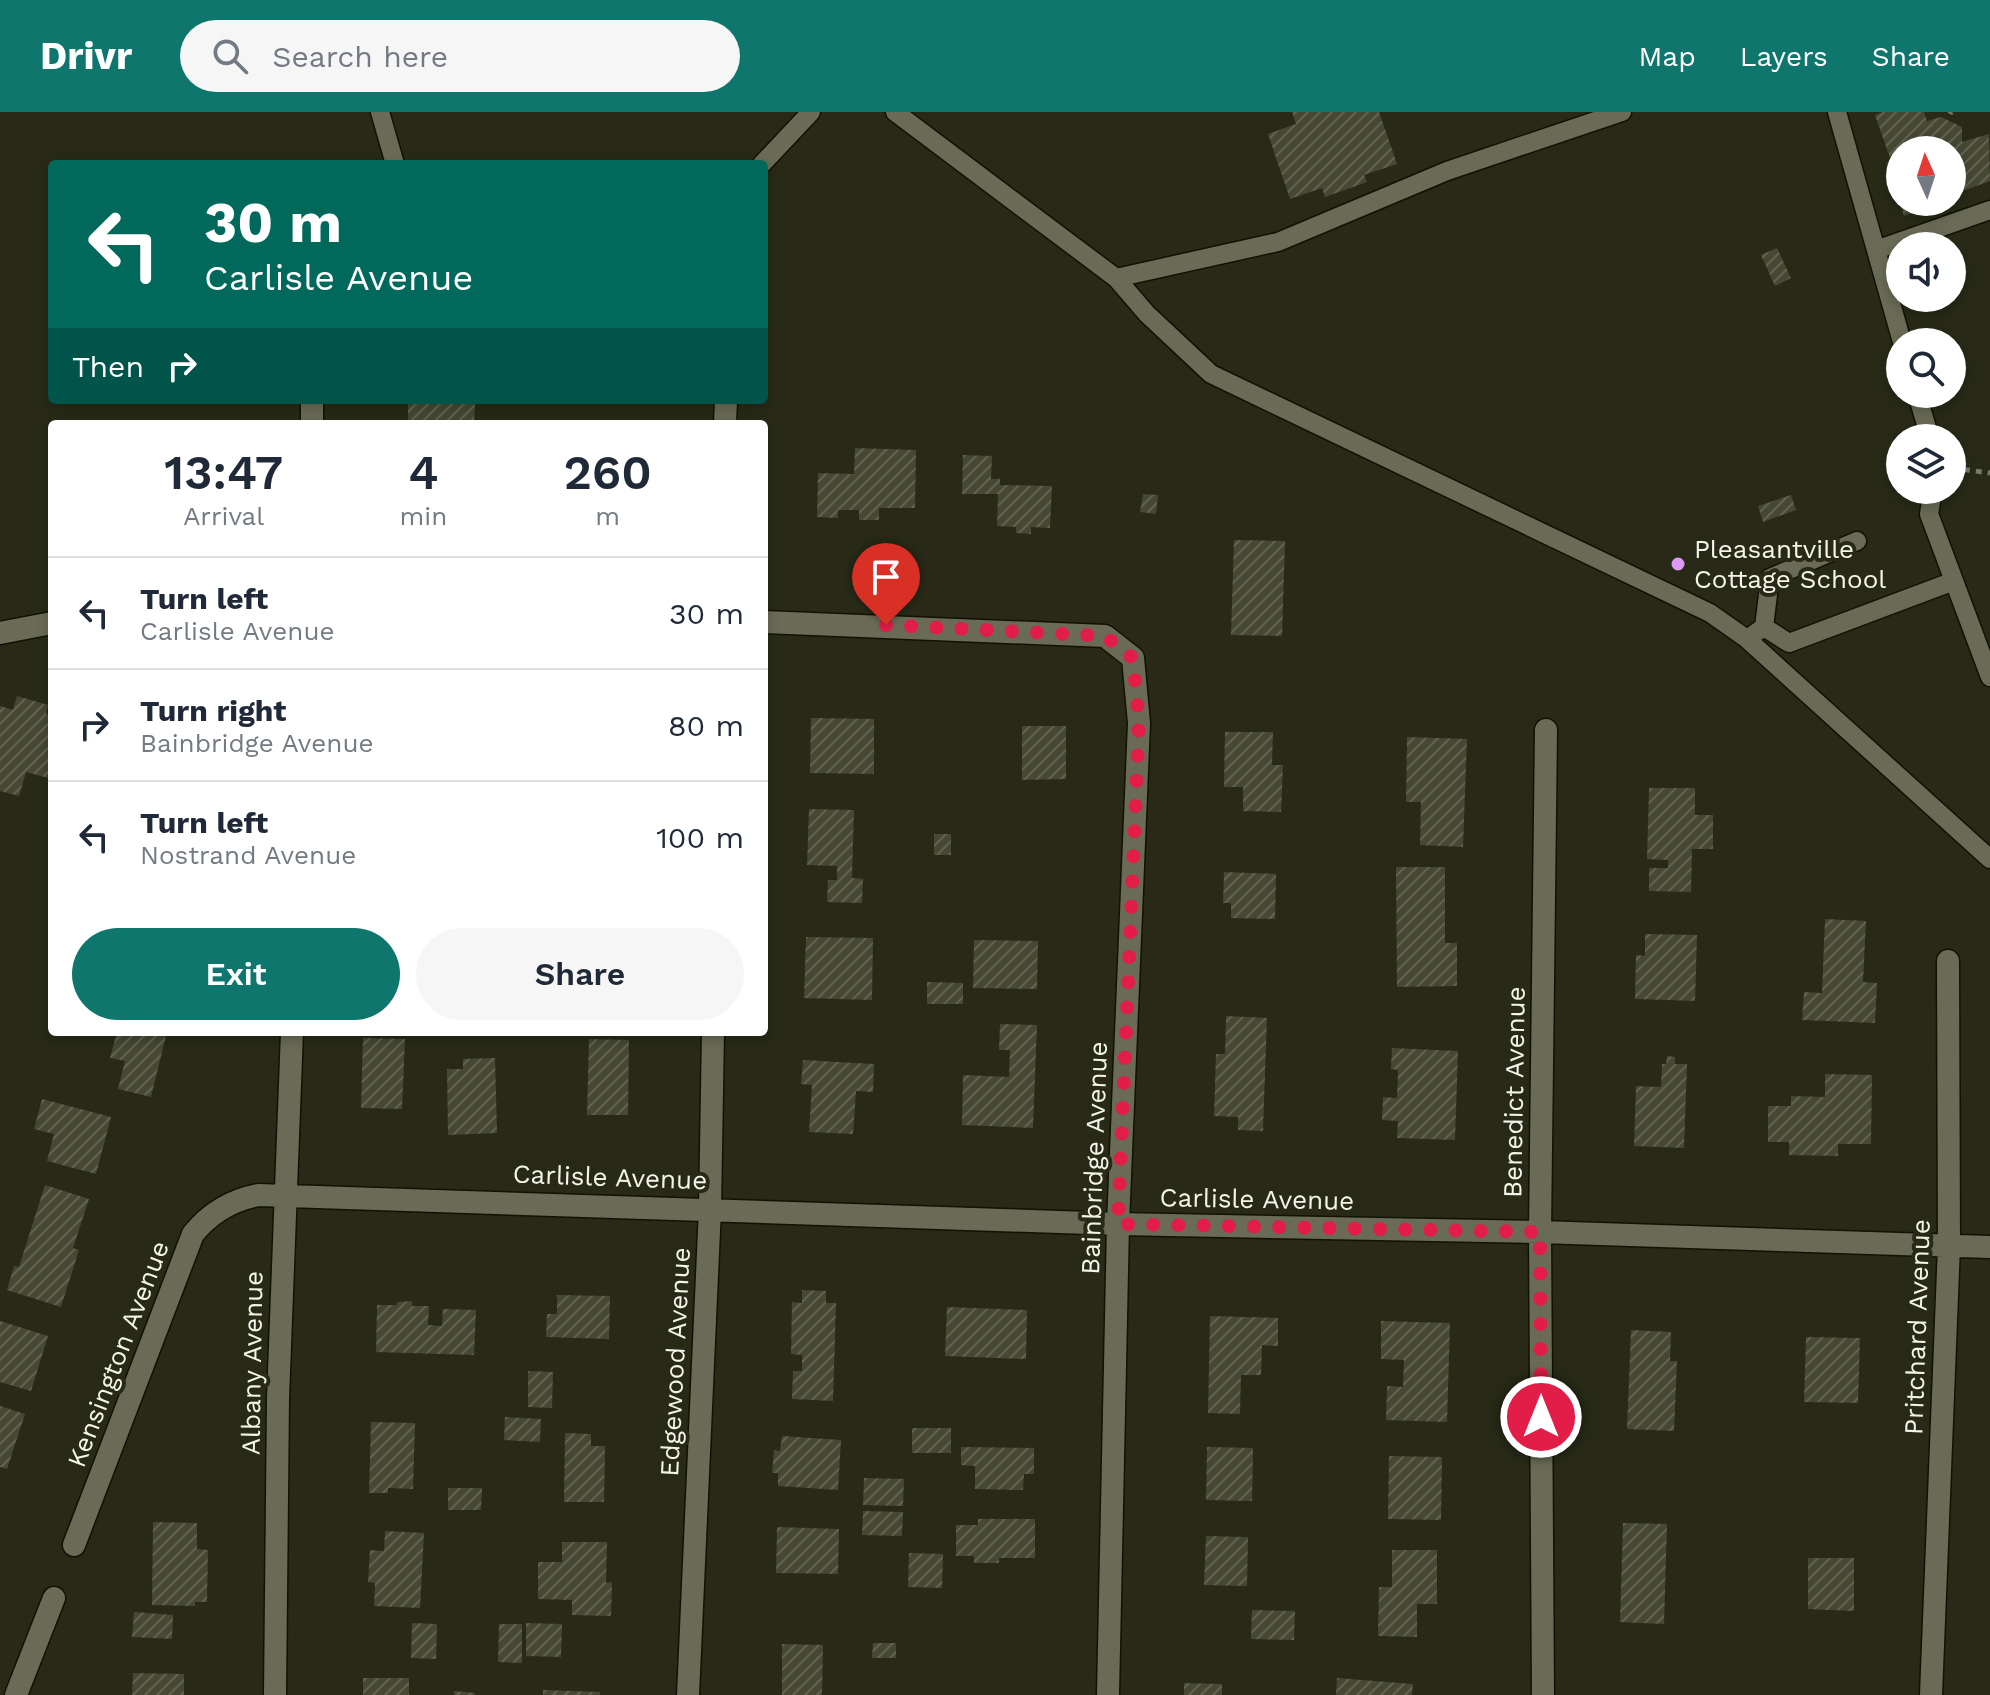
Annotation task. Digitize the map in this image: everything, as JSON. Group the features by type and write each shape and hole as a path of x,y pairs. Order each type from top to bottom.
{"street":[{"name":"Bainbridge Avenue","path":"768,622 1105,636 1133,658 1139,723 1118,1224 1108,1695"},
{"path":"0,633 48,624"},
{"name":"Benedict Avenue","path":"1543,1695 1540,1232 1546,730"},
{"name":"Pritchard Avenue","path":"1931,1695 1949,1246 1948,961"},
{"name":"Albany Avenue","path":"275,1695 284,1194 292,1036"},
{"name":"Edgewood Avenue","path":"688,1695 710,1209 713,1036"},
{"name":"Carlisle Avenue","path":"284,1194 1118,1224 1540,1232 1990,1247"},
{"name":"Kensington Avenue","path":"74,1545 193,1234 203,1221 242,1198 284,1194"},
{"path":"16,1695 54,1598"}],"lane":[{"path":"380,112 394,160"},
{"path":"766,160 811,112"},
{"path":"895,112 1116,278 1147,314 1211,374 1710,613 1747,639 1990,859"},
{"path":"1116,278 1278,242 1447,171 1622,112"},
{"path":"1837,112 1898,328"},
{"path":"1876,250 1990,210"},
{"path":"1931,504 1929,514 1990,677"},
{"path":"1747,639 1764,627 1770,578 1857,541"},
{"path":"1764,627 1789,643 1954,581"}],"path":[{"path":"1966,470 1990,473"}],"building":[{"path":"1292,112 1379,112 1397,164 1364,175 1367,182 1325,197 1322,188 1290,199 1268,134 1296,124"},
{"path":"1883,112 1924,112 1927,121 1941,117 1962,127 1962,136 1886,136 1886,147 1875,115"},
{"path":"1989,134 1990,181 1966,190 1966,141"},
{"path":"1777,248 1791,278 1775,286 1761,255"},
{"path":"408,404 475,404 474,420 408,420"},
{"path":"855,448 916,450 915,508 879,508 879,520 859,520 859,510 838,510 838,518 817,517 818,473 854,474"},
{"path":"963,455 992,456 991,479 1000,479 1000,485 1052,486 1050,528 1031,527 1031,534 1016,533 1016,527 997,526 998,494 962,494"},
{"path":"1143,494 1158,495 1156,514 1140,512"},
{"path":"1791,495 1796,510 1763,522 1758,506"},
{"path":"1234,540 1285,541 1282,636 1231,635"},
{"path":"17,696 48,705 48,778 26,772 19,796 0,791 0,706 13,710"},
{"path":"811,718 874,719 874,774 810,773"},
{"path":"1022,726 1066,726 1066,779 1022,780"},
{"path":"1225,732 1273,732 1272,765 1283,765 1281,812 1243,811 1243,787 1224,787"},
{"path":"1407,737 1467,739 1463,847 1420,845 1421,802 1406,802"},
{"path":"1649,788 1695,788 1695,815 1713,815 1713,849 1692,849 1691,892 1649,891 1649,868 1668,868 1668,860 1647,859"},
{"path":"809,809 854,810 852,878 863,879 862,903 827,902 828,880 837,880 837,866 807,865"},
{"path":"934,834 951,834 951,855 934,855"},
{"path":"1396,867 1445,867 1445,943 1457,943 1457,986 1397,987"},
{"path":"1224,872 1276,874 1275,919 1231,918 1231,903 1223,903"},
{"path":"1825,919 1866,921 1863,982 1877,983 1875,1023 1802,1020 1804,992 1822,993"},
{"path":"1645,934 1697,935 1695,1001 1635,999 1636,955 1645,956"},
{"path":"806,937 873,938 872,1000 804,998"},
{"path":"974,940 1038,941 1037,989 973,988"},
{"path":"927,982 963,983 963,1004 927,1004"},
{"path":"1226,1016 1267,1018 1263,1131 1238,1130 1238,1117 1214,1116 1216,1054 1225,1054"},
{"path":"1000,1024 1037,1025 1033,1128 962,1125 963,1075 1009,1077 1010,1050 999,1050"},
{"path":"116,1036 166,1036 151,1097 118,1089 125,1061 110,1058"},
{"path":"363,1038 405,1039 402,1109 361,1108"},
{"path":"589,1039 629,1040 628,1115 587,1115"},
{"path":"1392,1048 1458,1051 1455,1140 1397,1138 1398,1121 1382,1120 1383,1097 1397,1098 1398,1070 1391,1069"},
{"path":"1667,1056 1675,1057 1675,1064 1687,1064 1684,1148 1634,1146 1636,1086 1661,1087 1662,1064 1666,1064"},
{"path":"495,1058 497,1133 448,1135 447,1069 463,1069 463,1059"},
{"path":"803,1060 874,1064 873,1092 856,1091 853,1134 809,1132 812,1085 801,1084"},
{"path":"1825,1074 1872,1075 1871,1144 1838,1144 1838,1156 1789,1155 1789,1142 1768,1142 1768,1106 1791,1106 1791,1096 1825,1097"},
{"path":"42,1099 111,1117 96,1174 47,1161 54,1134 34,1129"},
{"path":"45,1185 89,1199 73,1248 79,1250 61,1307 7,1290 14,1266 19,1267"},
{"path":"802,1290 826,1291 826,1303 836,1303 833,1401 792,1399 793,1371 802,1371 802,1355 791,1354 792,1302 802,1303"},
{"path":"557,1295 610,1296 609,1339 546,1337 547,1314 557,1314"},
{"path":"412,1301 412,1306 429,1306 428,1325 442,1326 443,1309 476,1310 474,1355 376,1352 377,1305"},
{"path":"947,1307 1027,1310 1026,1359 945,1356"},
{"path":"1210,1316 1278,1318 1278,1346 1262,1345 1261,1375 1241,1375 1240,1414 1208,1413"},
{"path":"0,1321 48,1336 31,1391 0,1382"},
{"path":"1381,1321 1450,1323 1447,1422 1386,1420 1387,1386 1403,1387 1404,1360 1381,1359"},
{"path":"1631,1330 1671,1332 1670,1361 1677,1361 1674,1431 1627,1429"},
{"path":"1806,1337 1860,1338 1858,1403 1804,1402"},
{"path":"528,1371 553,1372 552,1408 528,1407"},
{"path":"0,1406 25,1414 7,1469 0,1467"},
{"path":"505,1417 541,1419 540,1442 504,1440"},
{"path":"371,1422 415,1423 413,1489 388,1488 388,1493 369,1493"},
{"path":"912,1428 951,1428 951,1453 912,1453"},
{"path":"565,1433 591,1434 591,1446 605,1446 604,1502 564,1502"},
{"path":"782,1436 841,1440 838,1490 778,1486 778,1473 772,1473 774,1450 780,1451"},
{"path":"961,1447 1034,1448 1034,1474 1024,1474 1023,1490 975,1489 975,1466 961,1465"},
{"path":"1207,1447 1253,1448 1252,1501 1206,1500"},
{"path":"1389,1456 1442,1457 1441,1520 1388,1519"},
{"path":"864,1478 904,1479 903,1506 863,1505"},
{"path":"448,1488 482,1488 481,1510 448,1510"},
{"path":"863,1511 903,1512 902,1536 862,1535"},
{"path":"978,1519 1035,1519 1035,1558 999,1558 999,1563 974,1563 974,1556 956,1556 956,1525 978,1525"},
{"path":"153,1522 197,1523 197,1549 208,1550 207,1602 195,1602 195,1606 152,1605"},
{"path":"1623,1523 1667,1524 1664,1624 1620,1622"},
{"path":"777,1527 839,1529 838,1574 776,1573"},
{"path":"385,1531 424,1533 420,1608 374,1606 375,1583 368,1582 370,1550 384,1551"},
{"path":"1206,1536 1248,1537 1247,1586 1204,1585"},
{"path":"562,1542 607,1542 606,1583 612,1582 611,1616 572,1615 572,1600 538,1599 538,1562 562,1562"},
{"path":"1392,1550 1437,1550 1437,1604 1417,1604 1417,1637 1378,1636 1379,1587 1392,1587"},
{"path":"909,1553 943,1554 942,1588 908,1587"},
{"path":"1808,1558 1854,1558 1854,1611 1808,1609"},
{"path":"1252,1610 1295,1611 1294,1640 1251,1639"},
{"path":"134,1612 173,1615 172,1639 132,1637"},
{"path":"412,1623 437,1624 436,1659 411,1658"},
{"path":"526,1623 562,1624 561,1657 526,1656"},
{"path":"499,1624 522,1624 522,1663 498,1662"},
{"path":"873,1643 896,1643 896,1658 872,1658"},
{"path":"782,1644 823,1645 822,1695 782,1695"},
{"path":"133,1673 184,1674 184,1695 132,1695"},
{"path":"363,1678 409,1678 409,1695 363,1695"},
{"path":"1337,1678 1413,1684 1412,1695 1336,1695"},
{"path":"1184,1683 1222,1684 1222,1695 1184,1695"},
{"path":"543,1690 600,1692 600,1695 543,1695"},
{"path":"454,1691 475,1693 454,1695"}],"place":[{"name":"Pleasantville Cottage School","path":"1678,564"}],"route":[{"path":"886,625 1105,636 1133,658 1139,723 1118,1224 1540,1232 1541,1417"}]}
